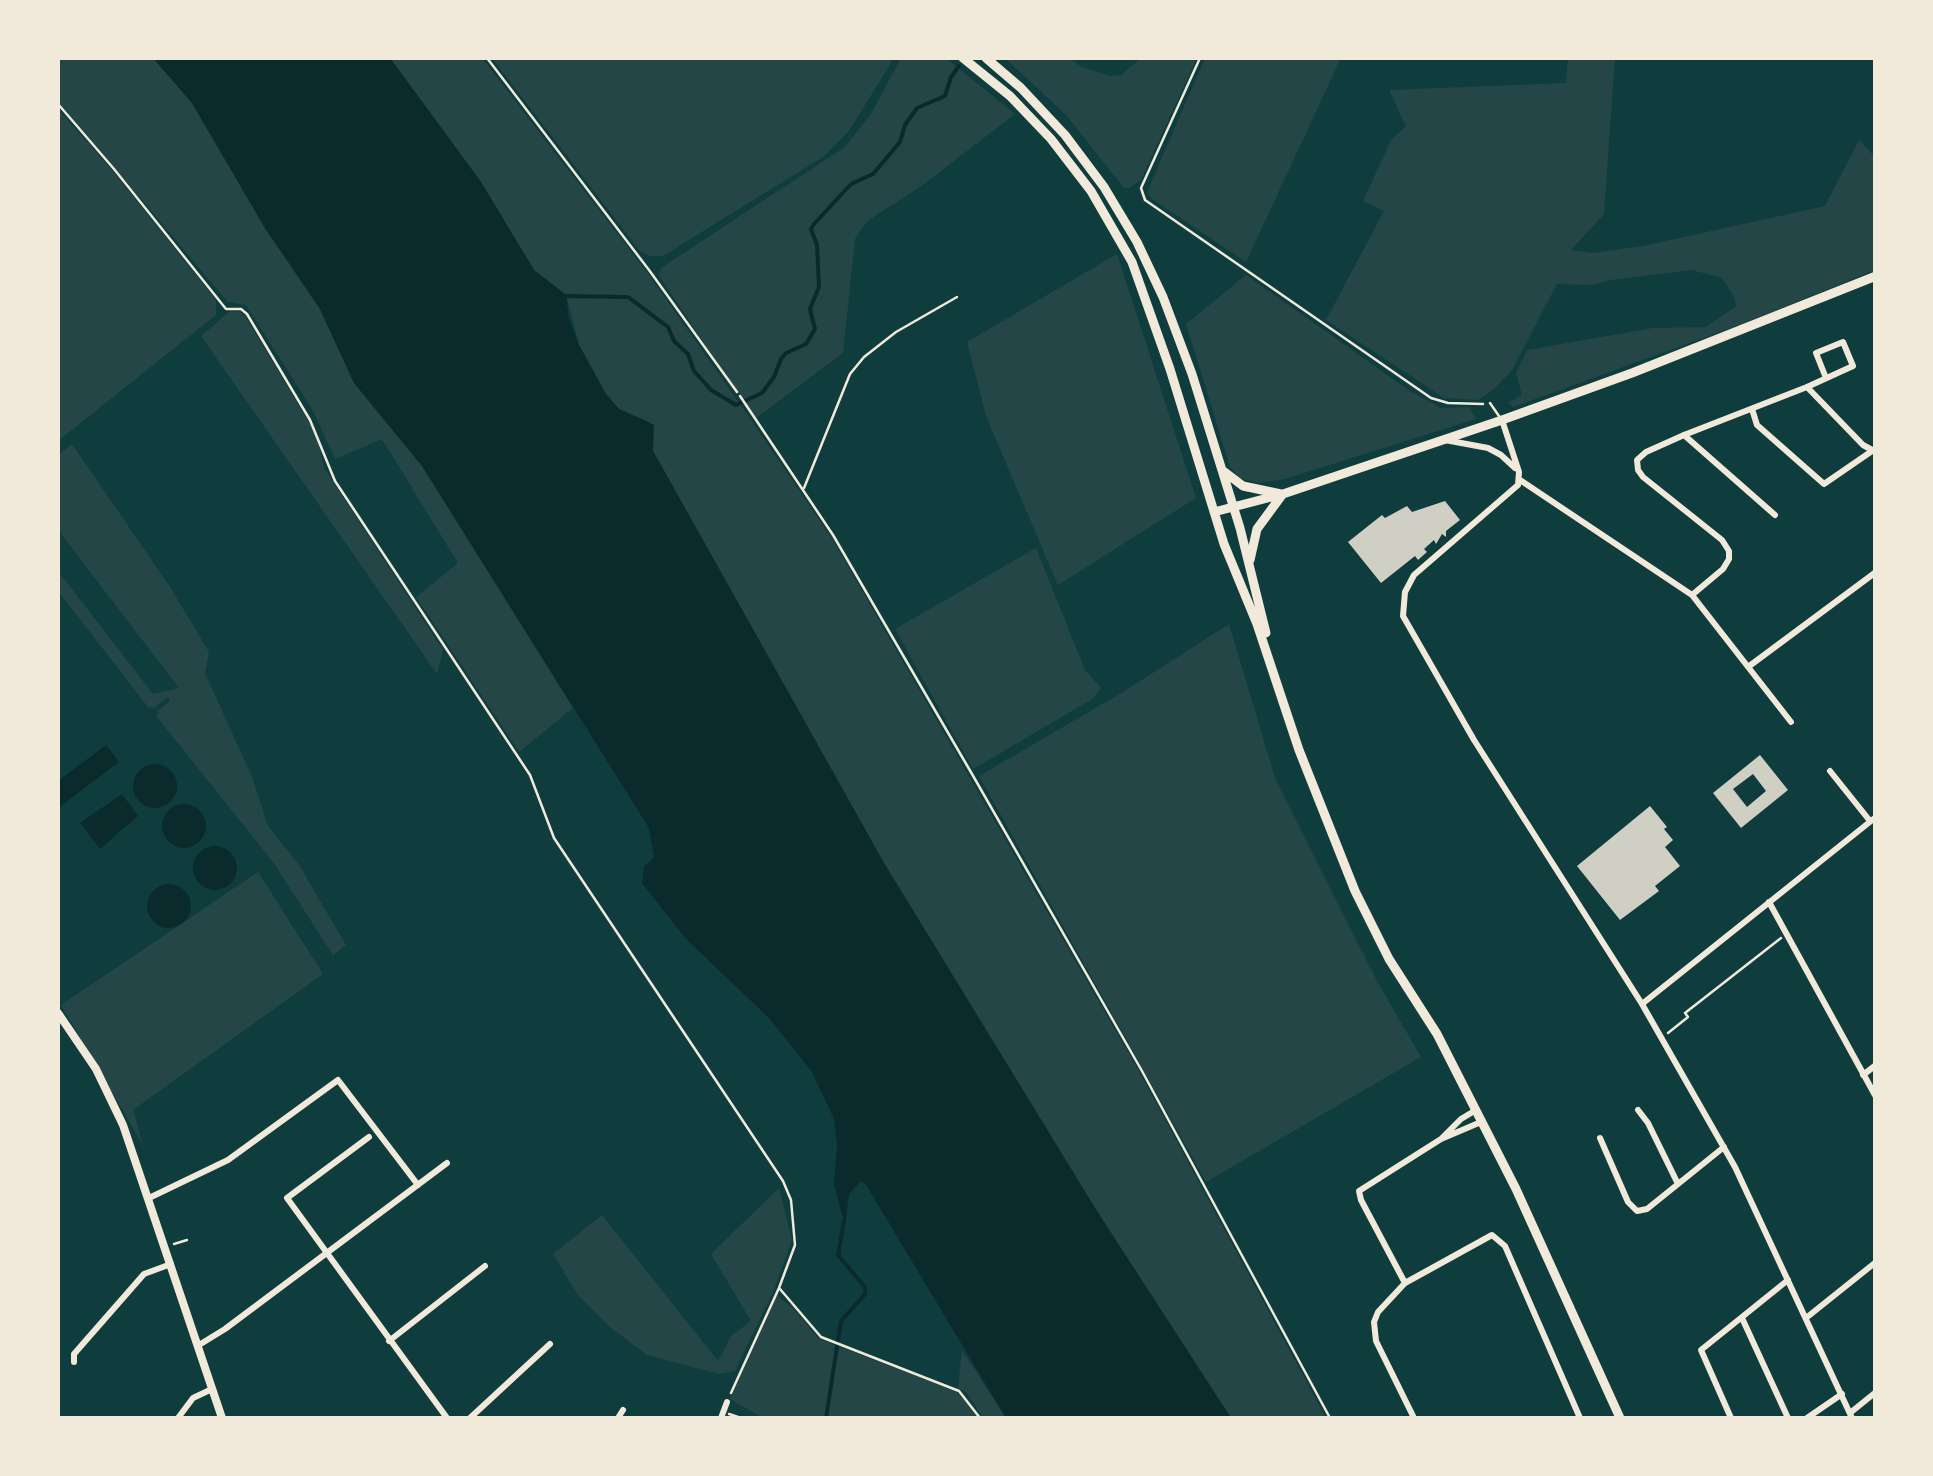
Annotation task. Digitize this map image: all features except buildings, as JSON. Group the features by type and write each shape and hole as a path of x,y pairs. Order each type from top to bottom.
{"main road":[{"path":"963,58 1010,96 1051,139 1091,191 1120,238 1142,288 1214,512 1354,891 1389,959 1432,1025 1526,1208 1620,1418"},
{"path":"986,58 1022,88 1065,135 1104,187 1137,242 1174,324 1234,507 1276,674"},
{"path":"1214,512 1283,494 1502,420 1876,276"},
{"path":"1222,470 1243,486 1283,494"},
{"path":"1250,563 1257,530 1283,494"}],"street":[{"path":"1692,595 1723,570 1729,551 1722,540 1644,476 1636,464 1646,452 1807,387 1854,366 1843,342 1816,352 1826,378"},
{"path":"1752,409 1757,425 1824,484 1874,451 1807,387"},
{"path":"1502,420 1519,476 1513,492 1414,574 1405,592 1403,616 1481,752 1642,1004 1724,1148 1851,1416 1876,1392"},
{"path":"1684,436 1775,515"},
{"path":"1444,440 1488,448 1501,455 1519,476 1692,595 1792,722"},
{"path":"1748,667 1876,572"},
{"path":"1642,1004 1873,819 1830,771"},
{"path":"1768,902 1876,1097"},
{"path":"58,1013 106,1087 149,1198 222,1418"},
{"path":"1862,1071 1876,1065"},
{"path":"149,1198 236,1155 338,1080 418,1184"},
{"path":"1441,1139 1461,1118 1476,1110"},
{"path":"1638,1110 1648,1122 1678,1184"},
{"path":"1405,1283 1361,1200 1361,1188 1441,1139 1482,1122"},
{"path":"369,1137 287,1198 443,1417"},
{"path":"1600,1138 1633,1210 1647,1209 1724,1148"},
{"path":"199,1345 446,1163"},
{"path":"1414,1418 1374,1332 1378,1312 1405,1283 1486,1236 1501,1240 1580,1418"},
{"path":"1806,1318 1876,1262"},
{"path":"74,1362 74,1354 144,1274 171,1264"},
{"path":"389,1341 484,1266"},
{"path":"1731,1418 1701,1350 1788,1280"},
{"path":"1742,1318 1788,1418"},
{"path":"470,1418 550,1344"},
{"path":"178,1418 193,1398 212,1389"},
{"path":"1807,1418 1842,1394"},
{"path":"721,1418 727,1402"}],"lane":[{"path":"803,490 850,374 887,339 957,297"},
{"path":"740,396 833,535 1142,1072 1330,1418"},
{"path":"1490,404 1502,420"}],"path":[{"path":"486,58 740,396"},
{"path":"1200,58 1141,188 1145,200 1431,398 1448,403 1490,404"},
{"path":"58,104 226,309 237,308 247,314 310,420 335,481 530,775 554,838 776,1169 791,1200 796,1234 780,1288 727,1402"},
{"path":"1662,1038 1688,1017 1685,1013 1786,934"},
{"path":"166,1248 187,1240"},
{"path":"780,1288 817,1334 959,1391 980,1418"}],"shaded area":[{"path":"58,58 153,58 192,103 265,228 320,309 354,383 422,466 573,708 519,752 416,597 458,563 382,439 335,459 312,409 246,305 228,302 58,101"},
{"path":"153,58 390,58 481,182 534,270 566,295 569,319 579,345 606,394 619,409 654,425 653,451 884,863 1095,1208 1231,1418 1006,1418 865,1183 860,1182 849,1194 845,1225 834,1185 834,1119 812,1072 770,1019 686,939 642,883 644,867 654,857 649,828 422,466 354,383 320,309 265,228 192,103"},
{"path":"390,58 482,58 647,272 751,420 831,537 1140,1073 1326,1418 1231,1418 1095,1208 884,863 653,451 648,421 619,409 606,394 579,345 566,295 534,270 481,182"},
{"path":"492,58 894,58 849,131 823,157 663,256 650,256 639,250"},
{"path":"901,58 946,58 1015,114 924,184 866,222 855,239 843,353 755,419 659,276 661,268 845,147 871,114"},
{"path":"1005,58 1068,58 1111,76 1121,75 1141,58 1197,58 1141,180 1124,188 1066,115"},
{"path":"1205,58 1341,58 1246,262 1147,192"},
{"path":"1568,58 1615,58 1604,214 1571,250 1593,253 1643,246 1825,206 1859,140 1875,157 1875,270 1742,324 1513,407 1508,403 1522,395 1516,373 1527,350 1653,328 1706,327 1736,306 1734,296 1722,278 1692,270 1594,285 1557,284 1512,370 1478,400 1444,398 1326,320 1384,211 1363,201 1391,140 1406,126 1389,90 1566,83"},
{"path":"58,109 216,300 216,315 58,441"},
{"path":"1117,254 1196,498 1058,585 986,416 967,342"},
{"path":"1246,275 1410,391 1441,408 1469,407 1476,419 1285,479 1259,483 1239,478 1230,467 1186,324"},
{"path":"230,311 245,316 317,436 324,468 443,650 437,674 201,336"},
{"path":"72,444 170,587 209,652 205,673 252,777 268,826 299,865 346,945 333,955 273,862 157,717 158,711 170,701 168,697 154,708 148,707 58,591 58,571 153,694 179,688 58,530 58,455"},
{"path":"1036,548 1085,670 1101,688 1094,698 973,769 895,629"},
{"path":"1229,624 1275,778 1377,981 1421,1057 1206,1182 979,776 1123,692"},
{"path":"106,745 119,762 58,808 58,781"},
{"path":"155,764 170,771 177,786 170,801 155,808 140,801 133,786 140,771"},
{"path":"122,794 138,816 100,849 80,823"},
{"path":"184,804 199,811 206,826 199,841 184,848 169,841 162,826 169,811"},
{"path":"215,846 230,853 237,868 230,883 215,890 200,883 193,868 200,853"},
{"path":"258,872 323,974 133,1110 143,1145 61,1005"},
{"path":"169,884 184,891 191,906 184,921 169,928 154,921 147,906 154,891"},
{"path":"779,1188 792,1240 774,1290 735,1371 719,1374 647,1355 610,1327 578,1295 553,1254 602,1215 718,1361 731,1336 751,1321 711,1254"},
{"path":"777,1295 819,1339 953,1390 966,1400 977,1418 763,1418 730,1399"},
{"path":"962,1350 1006,1418 983,1418 966,1392 958,1388"}],"waterway":[{"path":"562,296 628,297 668,327 674,341 688,354 694,371 711,390 736,405 762,393 781,359 806,344 815,329 810,309 819,287 817,245 811,229 814,224 851,184 873,174 900,142 905,125 917,108 945,96 959,66"},
{"path":"826,1418 841,1321 865,1294 865,1287 838,1255 844,1221"}]}
